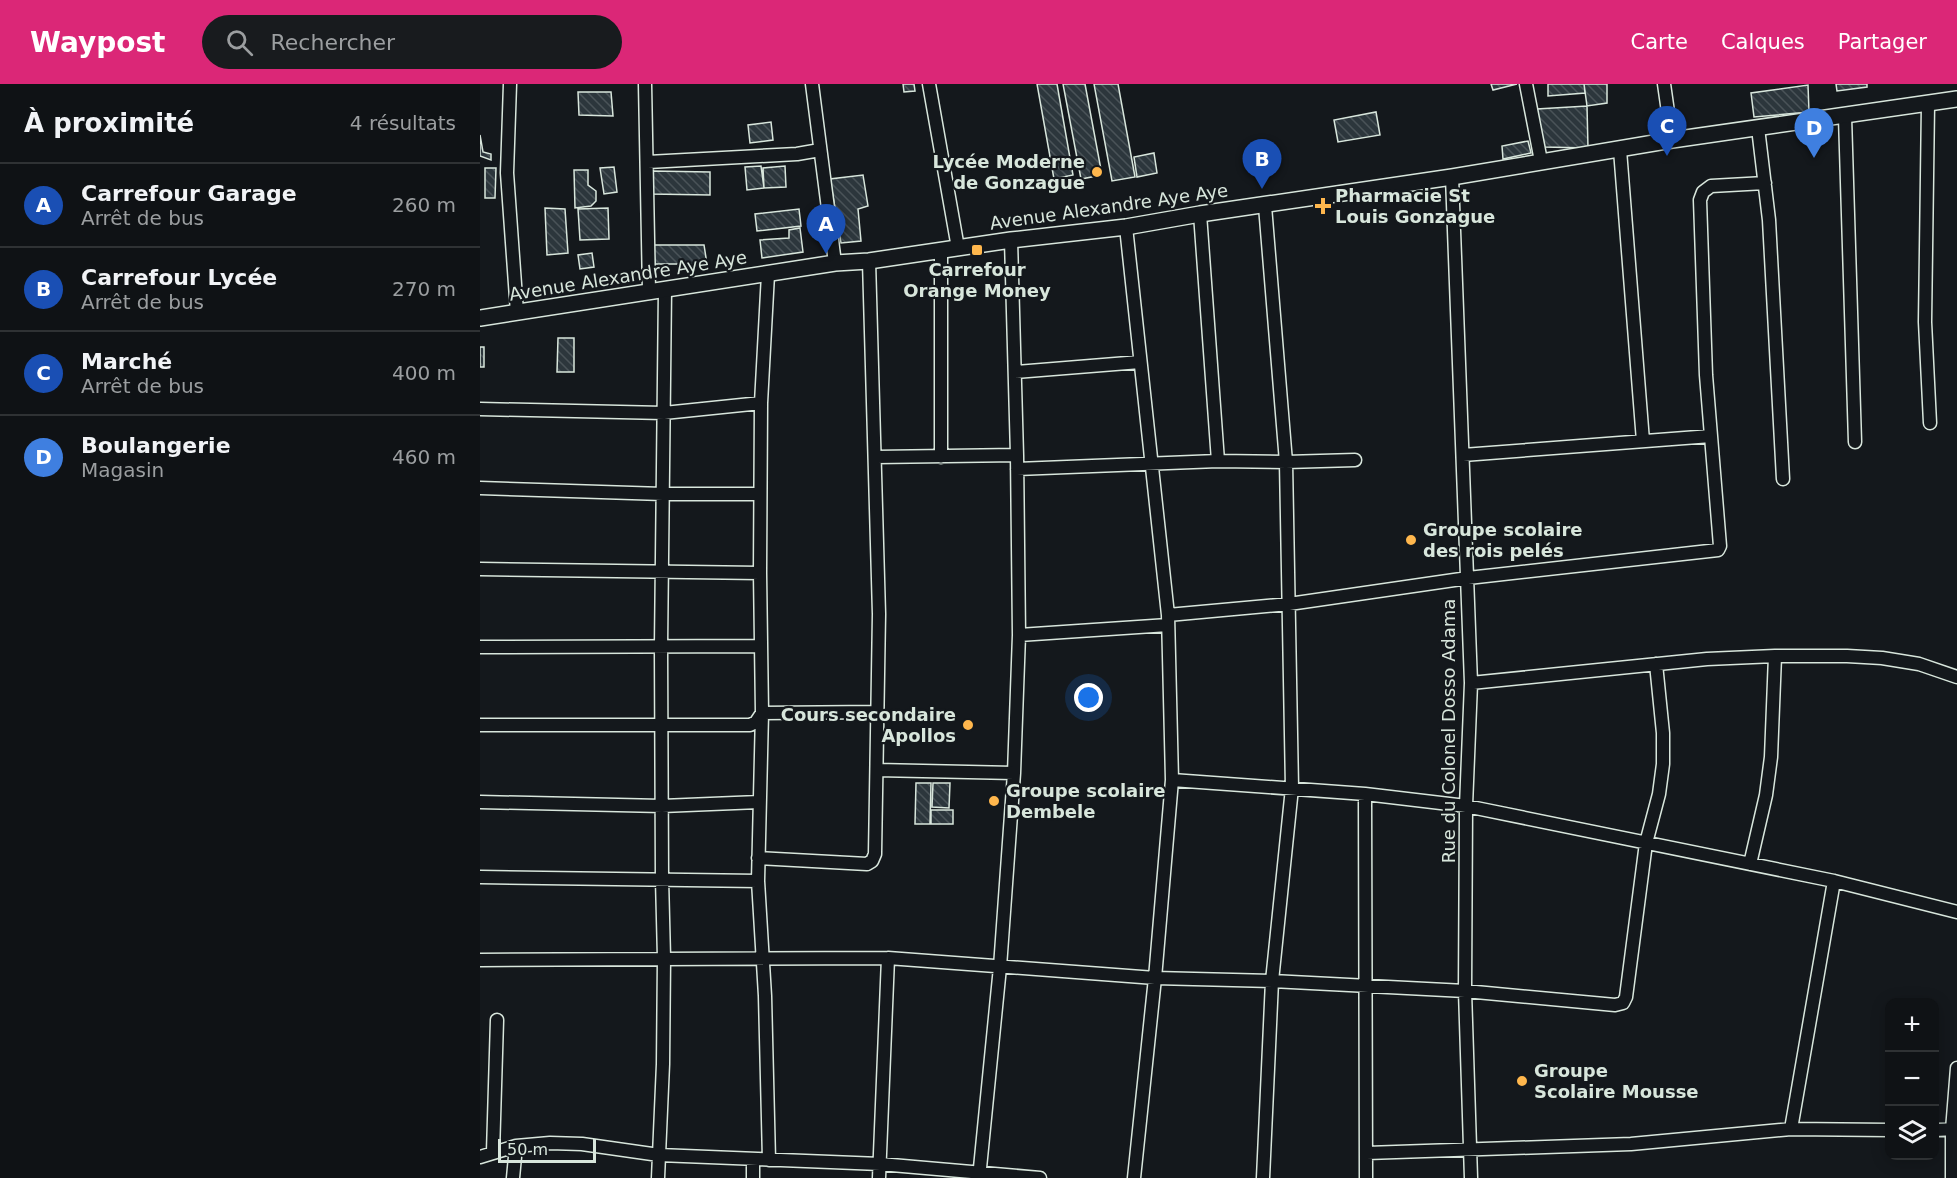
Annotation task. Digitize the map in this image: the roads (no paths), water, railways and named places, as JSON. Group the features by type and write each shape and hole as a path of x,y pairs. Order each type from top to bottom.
{"street":[{"path":"510,84 507,173 517,312"},
{"path":"645,84 649,291"},
{"path":"812,84 835,263"},
{"path":"929,84 958,248"},
{"path":"1526,84 1542,162"},
{"path":"1665,84 1672,141"},
{"name":"Avenue Alexandre Aye Aye","path":"480,318 835,263 869,261 1011,240 1126,227 1672,141 1957,99"},
{"path":"1928,104 1925,322 1930,423"},
{"path":"1845,117 1855,442"},
{"path":"1758,128 1765,183 1775,309 1783,480"},
{"path":"648,162 820,150"},
{"path":"1620,150 1643,441"},
{"name":"Rue du Colonel Dosso Adama","path":"1452,177 1471,683 1466,806 1465,991 1471,1178"},
{"path":"1019,635 1168,620 1468,578 1718,550 1720,546 1719,522 1706,375 1700,200 1703,192 1711,186 1765,183"},
{"path":"1263,1178 1272,981 1292,788 1286,462 1264,206"},
{"path":"1200,214 1218,461"},
{"path":"1126,227 1168,620 1172,780 1155,978 1134,1178"},
{"path":"979,1175 1000,967 1014,773 1019,635 1011,240"},
{"path":"941,250 941,457"},
{"path":"758,858 867,864 872,861 874,854 879,614 869,261"},
{"path":"768,274 761,403 762,712 758,881 763,960 769,1160"},
{"path":"658,1178 664,958 661,647 665,289"},
{"path":"1015,372 1140,362"},
{"path":"480,409 664,412 761,403"},
{"path":"1463,455 1711,436"},
{"path":"876,457 1017,455"},
{"path":"1017,469 1218,461 1355,460"},
{"path":"480,488 663,494 760,494"},
{"path":"480,569 760,573"},
{"path":"480,647 761,646"},
{"path":"1471,683 1707,659 1775,656 1882,658 1918,664 1957,677"},
{"path":"1750,864 1766,795 1771,757 1775,656"},
{"path":"480,960 888,958 1155,978 1272,981 1465,991 1615,1005 1623,1003 1626,997 1646,843 1659,794 1663,764 1664,733 1656,664"},
{"path":"762,712 878,712"},
{"path":"480,725 750,725 756,722 762,712"},
{"path":"877,770 1014,773"},
{"path":"1172,780 1365,794 1466,806 1834,881 1957,912"},
{"path":"1365,794 1366,1178"},
{"path":"480,802 662,806 759,802"},
{"path":"480,877 758,881"},
{"path":"1791,1129 1834,881"},
{"path":"879,1178 888,958"},
{"path":"493,1152 497,1020"},
{"path":"1952,1178 1957,1068"},
{"path":"1366,1153 1631,1144 1791,1129 1885,1130"},
{"path":"480,1157 516,1146 582,1143 659,1155 880,1164 979,1175 1040,1178"},
{"path":"513,1178 516,1146"},
{"path":"753,1160 753,1178"}],"place":[{"name":"Marché","path":"1667,156"},
{"name":"Boulangerie","path":"1814,158"},
{"name":"Lycée Moderne de Gonzague","path":"1097,172"},
{"name":"Carrefour Lycée","path":"1262,189"},
{"name":"Pharmacie St Louis Gonzague","path":"1323,206"},
{"name":"Carrefour Orange Money","path":"977,250"},
{"name":"Carrefour Garage","path":"826,254"},
{"name":"Groupe scolaire des rois pelés","path":"1411,540"},
{"name":"Cours secondaire Apollos","path":"968,725"},
{"name":"Groupe scolaire Dembele","path":"994,801"},
{"name":"Groupe Scolaire Mousse","path":"1522,1081"}]}
